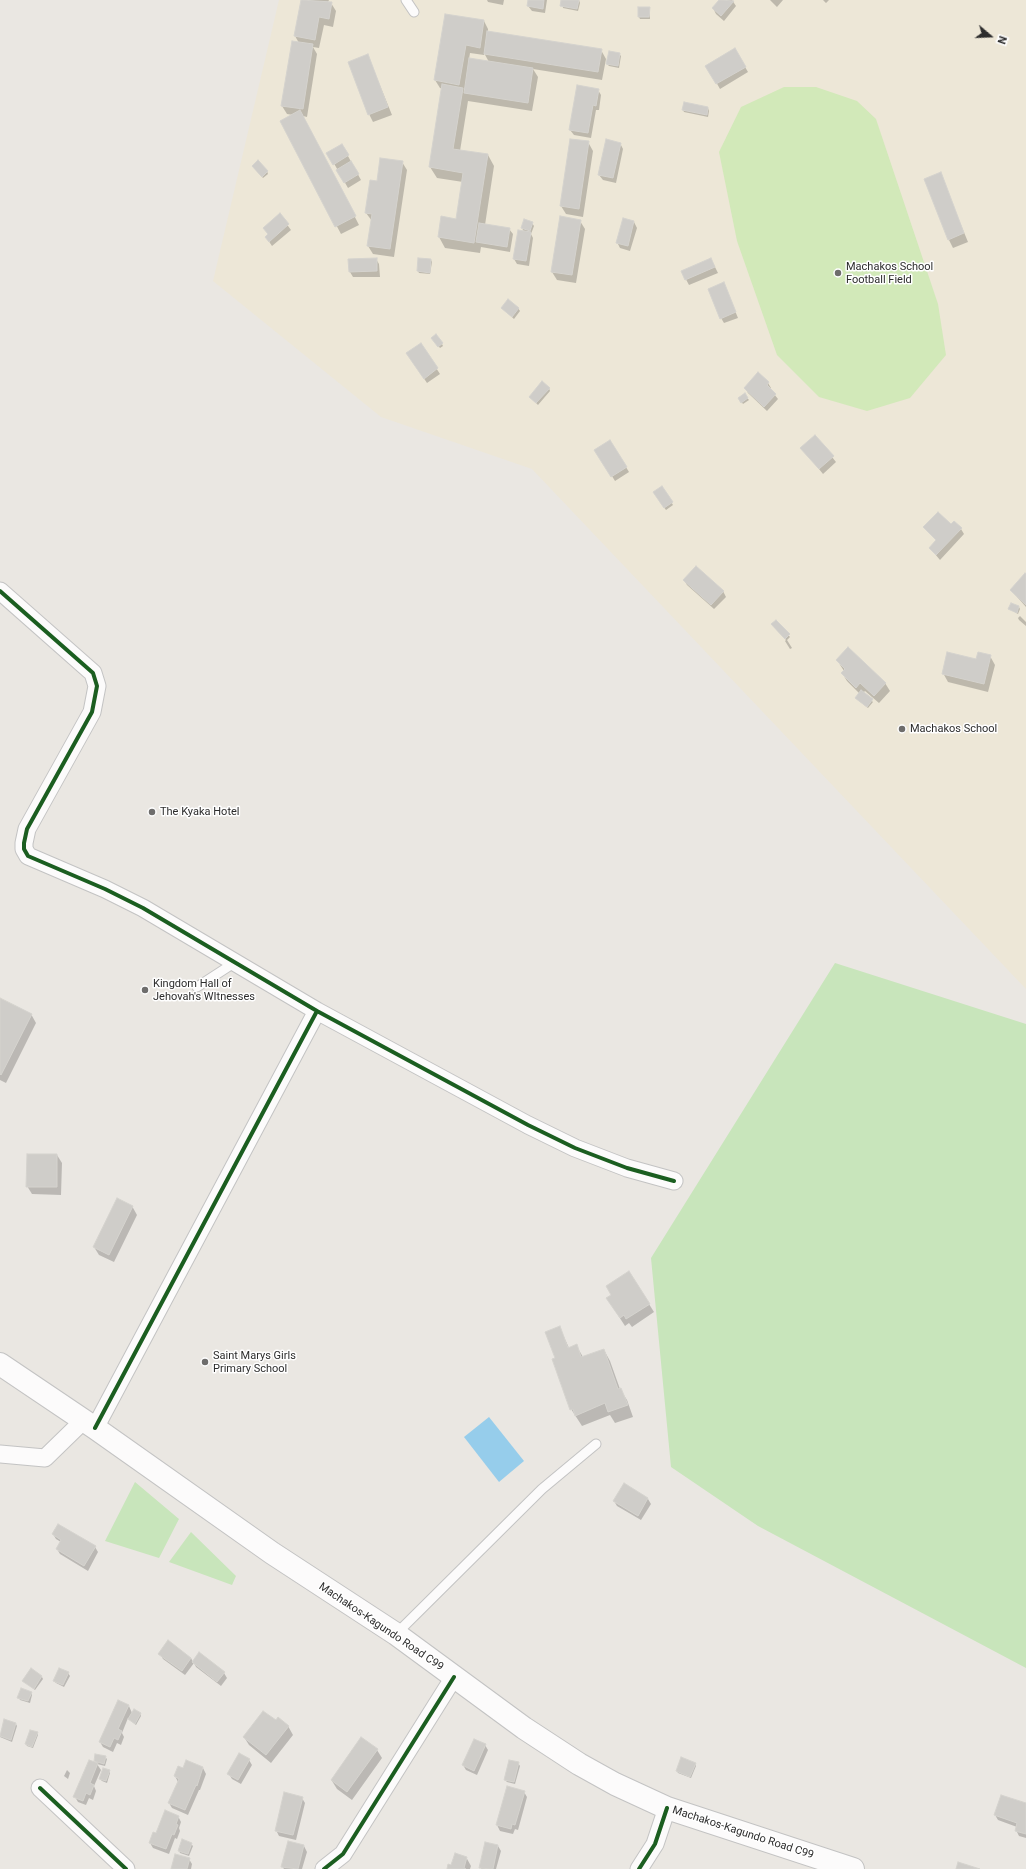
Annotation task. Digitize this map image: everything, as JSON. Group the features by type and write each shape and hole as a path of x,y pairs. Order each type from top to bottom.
{"main road":[{"name":"Machakos-Kagundo Road C99","path":"0,1364 90,1424 260,1544 396,1634 524,1728 579,1764 615,1784 667,1808 853,1869"}],"street":[{"path":"0,591 93,673 97,686 92,712 27,829 24,843 26,853 31,859 105,889 143,908 317,1011 528,1126 576,1148 627,1168 674,1181"},
{"path":"0,1454 45,1458 90,1424 317,1011"},
{"path":"324,1869 343,1854 454,1677"},
{"path":"40,1788 126,1869"},
{"path":"638,1869 655,1844 667,1808"}],"lane":[{"path":"406,0 414,12"},
{"path":"197,987 234,963"},
{"path":"396,1634 542,1489 596,1444"}],"shaded area":[{"name":"Machakos School","path":"279,0 1026,0 1026,989 532,469 381,417 213,281"}],"green space":[{"name":"Machakos School Football Field","path":"784,87 816,87 857,101 876,119 938,304 946,355 910,398 867,411 819,397 777,355 737,241 719,152 741,107"},
{"path":"835,963 1026,1024 1026,1668 758,1526 671,1467 651,1258"},
{"path":"135,1482 179,1519 159,1558 105,1541"},
{"path":"191,1532 236,1576 232,1585 169,1562"}],"water":[{"path":"489,1417 524,1461 499,1482 464,1437"}],"building":[{"path":"301,0 332,2 329,19 319,17 315,40 294,36"},
{"path":"528,0 544,0 543,9 527,6"},
{"path":"561,0 579,0 577,9 560,6"},
{"path":"719,0 734,1 721,16 712,8"},
{"path":"638,7 650,7 649,17 638,17"},
{"path":"445,14 484,20 480,48 466,45 459,85 434,80"},
{"path":"487,31 602,49 598,72 484,54"},
{"path":"292,41 313,44 303,109 281,106"},
{"path":"735,48 746,67 716,84 705,66"},
{"path":"609,51 620,53 618,66 606,64"},
{"path":"368,54 388,107 368,115 348,62"},
{"path":"469,58 533,68 528,103 464,93"},
{"path":"442,84 463,88 453,149 488,154 474,243 438,237 441,216 456,219 463,173 429,167"},
{"path":"577,85 599,89 596,106 593,105 588,133 569,130"},
{"path":"684,102 708,107 707,115 682,110"},
{"path":"300,110 356,216 335,227 280,121"},
{"path":"570,139 589,141 579,209 560,206"},
{"path":"606,139 621,143 613,178 598,175"},
{"path":"342,144 349,155 333,165 326,153"},
{"path":"380,158 403,161 390,249 367,246 372,214 365,213 370,180 377,181"},
{"path":"258,160 268,171 262,177 252,166"},
{"path":"351,161 359,174 344,183 336,170"},
{"path":"941,172 964,233 948,240 924,179"},
{"path":"280,213 289,224 269,242 265,237 268,234 263,228"},
{"path":"560,216 581,220 572,275 551,272"},
{"path":"623,218 634,221 628,246 616,243"},
{"path":"524,219 533,222 530,231 521,228"},
{"path":"479,223 510,228 507,247 476,242"},
{"path":"518,230 531,232 526,261 513,259"},
{"path":"377,258 377,271 349,272 348,259"},
{"path":"418,258 431,259 430,273 417,271"},
{"path":"711,258 715,267 685,280 681,271"},
{"path":"724,282 736,312 720,319 708,289"},
{"path":"508,299 519,308 512,317 501,308"},
{"path":"436,334 443,343 438,347 431,338"},
{"path":"421,343 438,368 424,379 406,353"},
{"path":"758,372 769,382 767,385 776,394 764,407 744,388"},
{"path":"542,381 550,388 536,403 529,397"},
{"path":"745,393 748,398 741,403 738,398"},
{"path":"815,435 834,456 819,469 800,448"},
{"path":"610,440 627,467 611,477 594,450"},
{"path":"662,486 673,502 664,508 653,492"},
{"path":"938,512 951,524 954,521 962,528 936,555 929,548 936,540 923,527"},
{"path":"696,566 724,591 711,605 683,580"},
{"path":"1025,573 1026,574 1026,605 1010,590"},
{"path":"1011,603 1019,606 1017,613 1008,609"},
{"path":"776,620 790,634 785,639 771,624"},
{"path":"848,647 886,683 874,696 860,683 856,688 841,673 845,669 836,660"},
{"path":"947,652 976,659 978,652 991,655 984,684 942,674"},
{"path":"861,690 873,699 867,707 855,698"},
{"path":"0,998 32,1014 1,1075 0,1074"},
{"path":"27,1154 57,1154 57,1187 26,1187"},
{"path":"117,1198 133,1206 109,1255 93,1247"},
{"path":"629,1271 650,1304 626,1319 624,1315 620,1318 606,1298 611,1295 606,1286"},
{"path":"560,1326 568,1348 577,1344 581,1357 604,1349 618,1389 621,1388 628,1405 608,1412 605,1403 575,1416 573,1409 570,1410 552,1359 555,1358 545,1332"},
{"path":"624,1483 648,1498 638,1516 613,1501"},
{"path":"58,1524 96,1546 84,1566 56,1549 61,1540 52,1534"},
{"path":"168,1640 191,1658 182,1671 158,1654"},
{"path":"199,1652 225,1672 217,1682 192,1662"},
{"path":"31,1668 42,1676 34,1689 22,1681"},
{"path":"59,1668 69,1672 63,1685 53,1681"},
{"path":"21,1688 32,1692 28,1701 17,1698"},
{"path":"118,1700 129,1705 118,1729 122,1731 118,1740 114,1738 110,1747 99,1742"},
{"path":"134,1709 141,1713 135,1724 128,1719"},
{"path":"263,1711 276,1720 278,1717 289,1726 266,1755 243,1737"},
{"path":"4,1719 16,1723 11,1740 0,1736"},
{"path":"30,1730 38,1732 32,1747 25,1744"},
{"path":"361,1737 378,1749 347,1792 331,1780"},
{"path":"474,1739 486,1744 474,1771 462,1765"},
{"path":"239,1753 250,1759 238,1780 227,1774"},
{"path":"95,1754 106,1756 104,1764 94,1761"},
{"path":"681,1757 696,1763 690,1777 676,1771"},
{"path":"89,1760 98,1763 90,1783 94,1785 90,1795 86,1793 83,1801 73,1797"},
{"path":"186,1760 203,1767 197,1786 196,1785 185,1810 168,1803 179,1779 174,1776 178,1766 183,1768"},
{"path":"509,1760 519,1762 514,1782 504,1780"},
{"path":"103,1768 110,1770 106,1781 99,1779"},
{"path":"507,1786 525,1791 515,1825 512,1824 511,1829 496,1825"},
{"path":"284,1792 303,1797 293,1835 275,1831"},
{"path":"1001,1795 1026,1803 1026,1834 1015,1831 1017,1823 994,1815"},
{"path":"165,1810 179,1816 176,1824 178,1825 174,1835 172,1834 166,1849 149,1843 153,1832 156,1833"},
{"path":"182,1839 192,1843 188,1854 178,1851"},
{"path":"288,1841 304,1845 298,1869 281,1867"},
{"path":"485,1842 498,1845 493,1869 479,1868"},
{"path":"455,1853 467,1857 464,1868 466,1869 447,1869 448,1864 451,1865"},
{"path":"175,1854 190,1858 187,1869 171,1869"},
{"path":"958,1862 980,1869 956,1869"}],"cycle path":[{"path":"0,591 93,673 97,686 92,712 27,829 24,849 28,856 105,889 143,908 317,1011 528,1125 575,1148 627,1168 674,1181"},
{"path":"95,1428 317,1011"},
{"path":"324,1869 343,1854 454,1677"},
{"path":"40,1788 126,1869"},
{"path":"639,1869 655,1844 667,1808"}],"place":[{"name":"Machakos School Football Field","path":"838,273"},
{"name":"Machakos School","path":"902,729"},
{"name":"The Kyaka Hotel","path":"152,812"},
{"name":"Kingdom Hall of Jehovah's WItnesses","path":"145,990"},
{"name":"Saint Marys Girls Primary School","path":"205,1362"}]}
